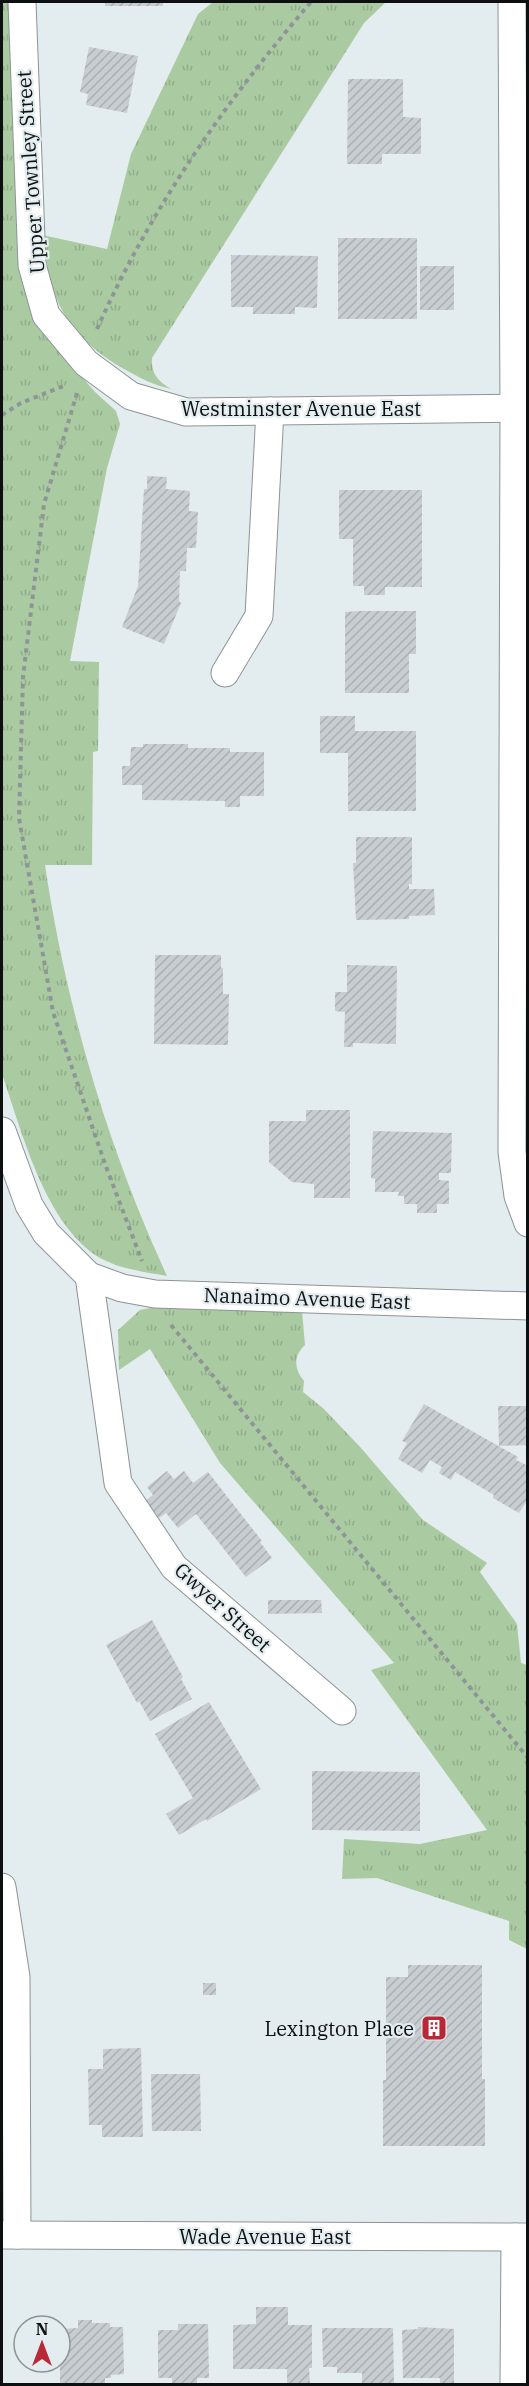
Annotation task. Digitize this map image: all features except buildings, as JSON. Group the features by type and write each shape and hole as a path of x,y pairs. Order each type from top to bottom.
{"street":[{"name":"Upper Townley Street","path":"21,2 32,265 46,315 79,373"},
{"path":"512,2 521,407 512,1152 518,1196 528,1223"},
{"name":"Westminster Avenue East","path":"79,373 131,396 186,412 521,407"},
{"path":"225,673 260,616 270,411"},
{"path":"2,1131 29,1205 46,1233 89,1276"},
{"name":"Nanaimo Avenue East","path":"89,1276 122,1288 155,1294 528,1306"},
{"name":"Gwyer Street","path":"89,1276 118,1483 174,1567 342,1711"},
{"path":"2,1887 16,1977 9,2235"},
{"name":"Wade Avenue East","path":"9,2235 521,2237"},
{"path":"514,2385 521,2237"}],"path":[{"path":"96,332 125,268 163,200 212,124 310,2"},
{"path":"2,415 79,373"},
{"path":"78,391 44,504 23,677 19,818 53,1012 105,1164 145,1269"},
{"path":"165,1317 528,1758"}],"green space":[{"path":"2,2 10,2 21,267 61,353 95,392 116,411 120,424 107,468 70,661 99,662 98,751 93,752 92,865 45,865 64,970 91,1075 126,1177 167,1276 124,1267 100,1258 81,1243 64,1223 50,1201 27,1149 2,1074"},
{"path":"213,2 386,2 364,23 152,358 156,376 171,389 147,381 124,369 88,343 75,329 64,314 56,297 45,258 42,235 107,249 131,154 198,14"},
{"path":"150,1308 302,1311 305,1345 298,1354 296,1363 298,1372 304,1381 303,1392 324,1409 361,1448 423,1520 487,1563 480,1572 517,1624 521,1663 527,1665 527,1949 509,1940 509,1921 377,1878 342,1879 344,1839 420,1844 487,1830 371,1670 394,1663 220,1463 150,1349 119,1370 118,1330 140,1310"}],"place":[{"name":"Lexington Place","path":"434,2028"}]}
